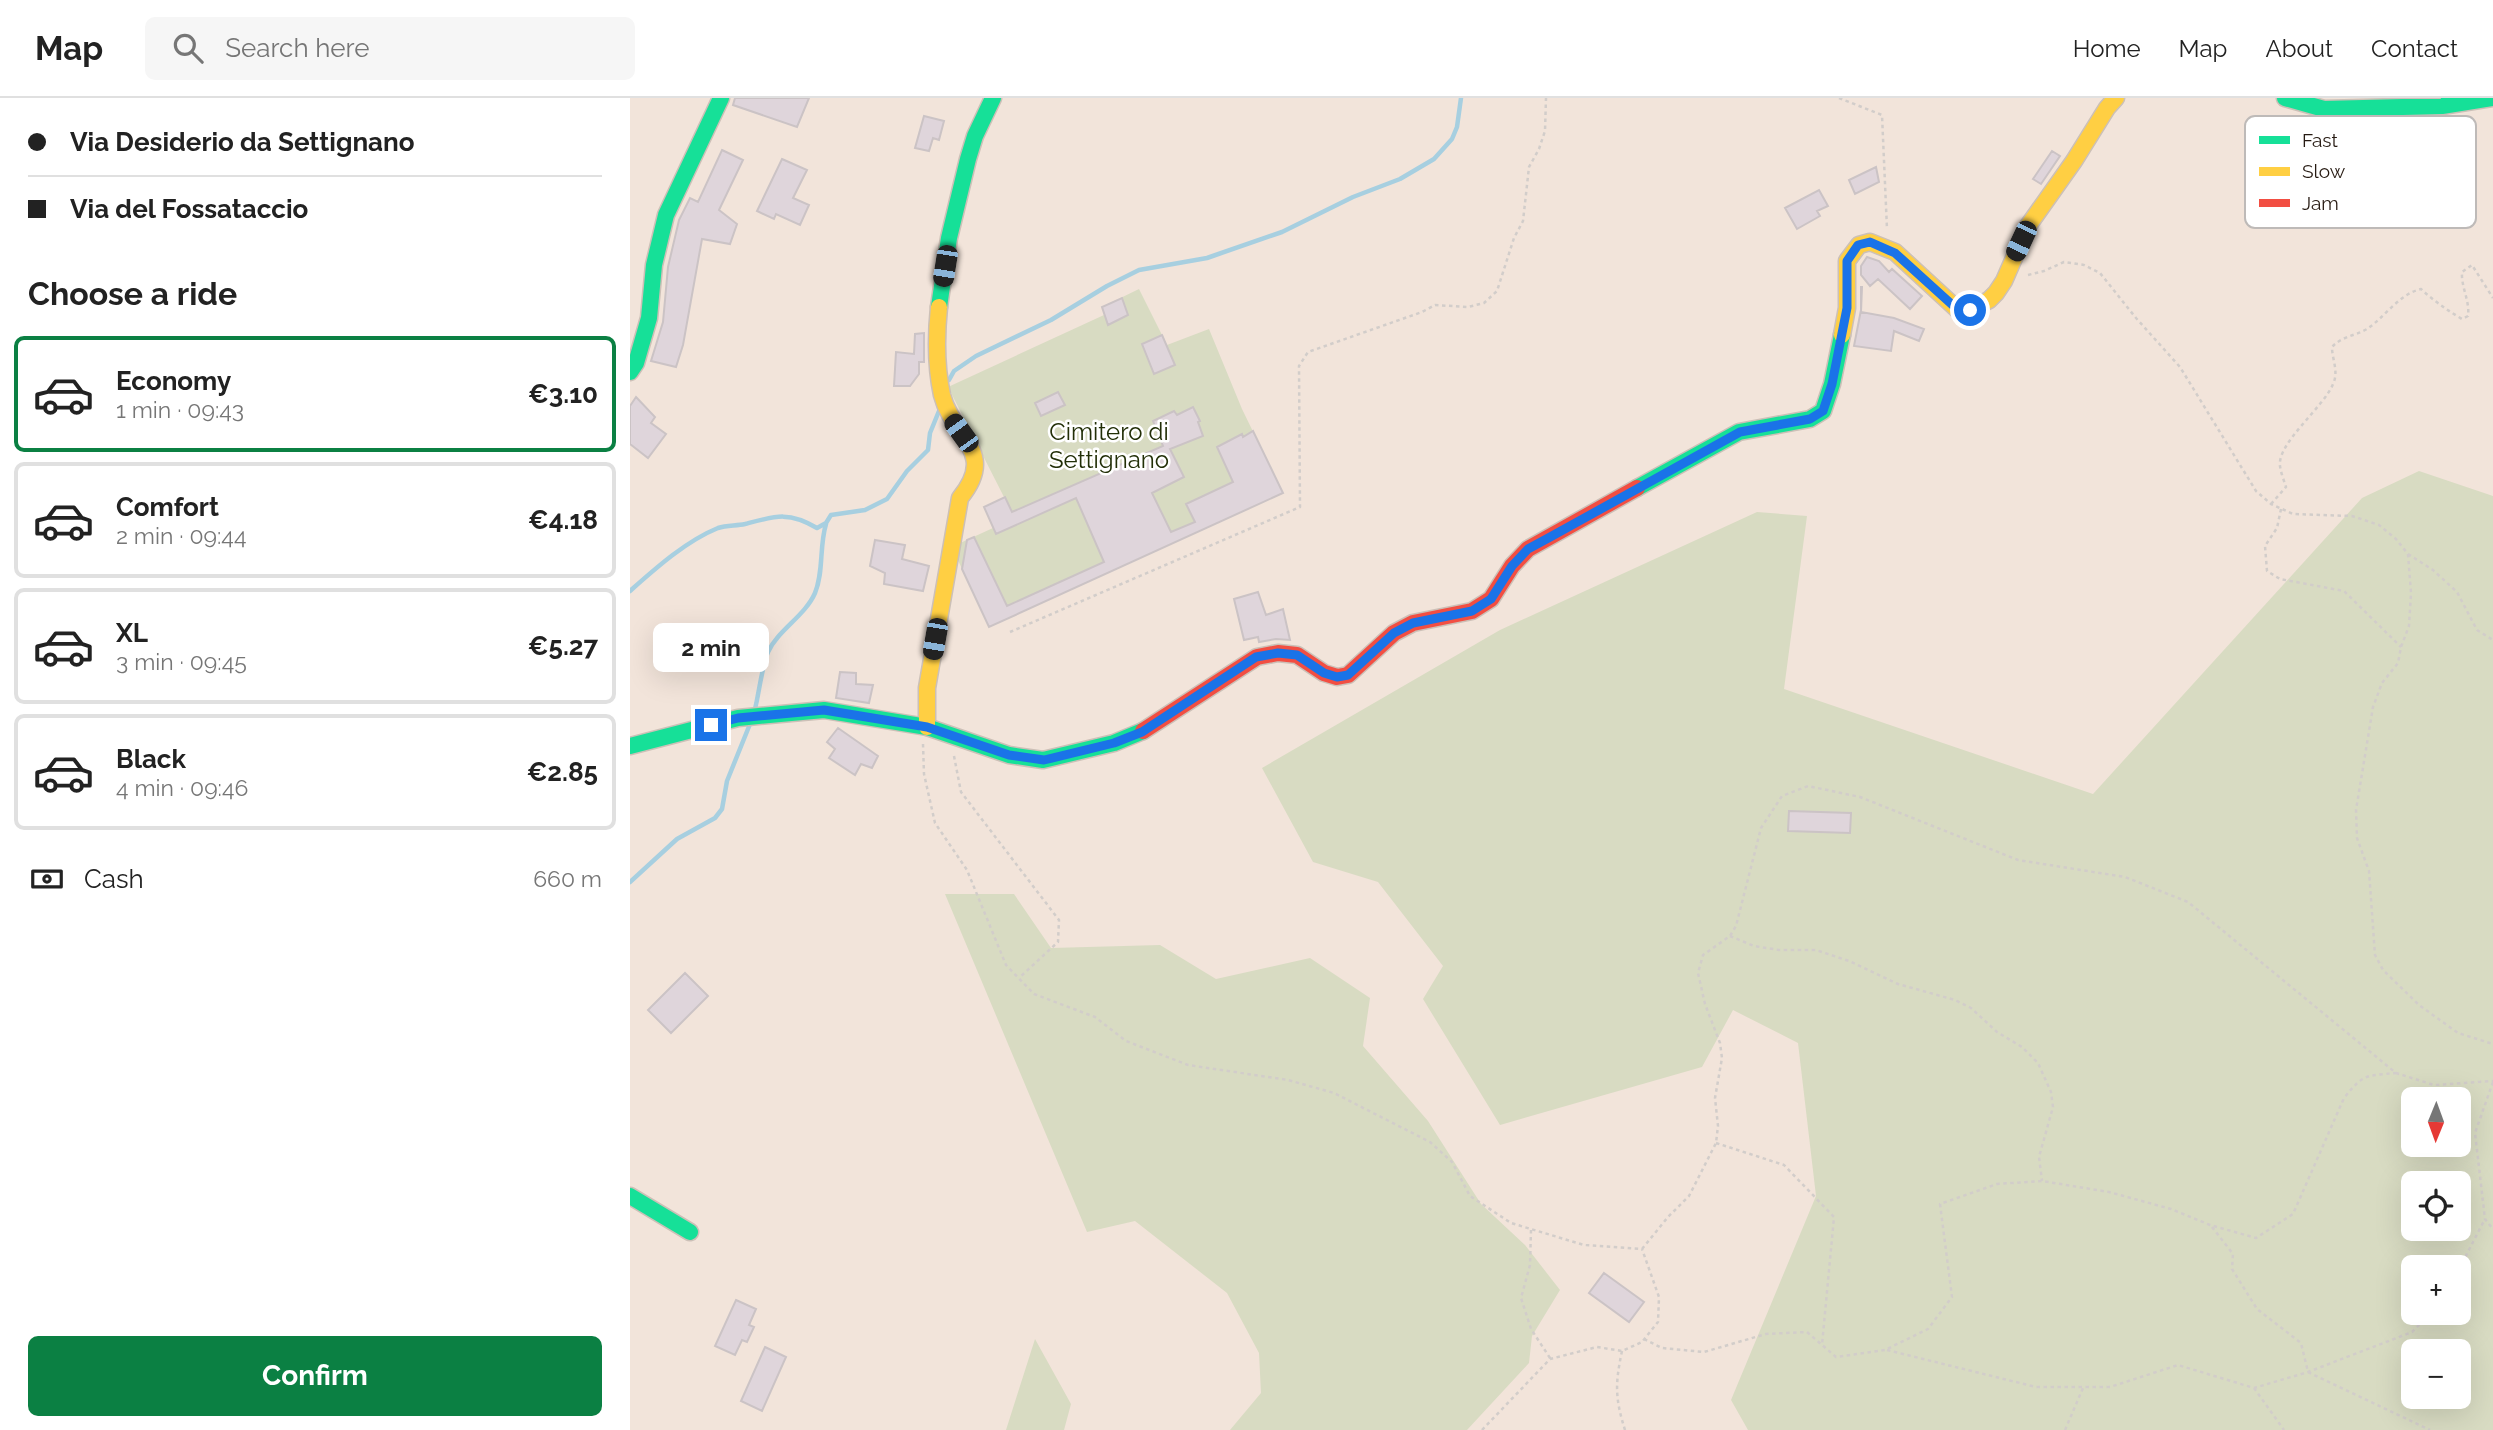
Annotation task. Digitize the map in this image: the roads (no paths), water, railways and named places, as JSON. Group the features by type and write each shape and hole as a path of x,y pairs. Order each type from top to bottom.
{"street":[{"path":"630,372 636,363 649,318 654,265 666,215 721,98"},
{"path":"927,727 927,688 960,498 973,481 977,463 969,444 952,421 942,396 938,344 942,285 951,228 973,141 993,98"},
{"path":"630,746 738,718 824,710 927,727 1009,755 1044,760 1114,743 1142,732 1256,657 1278,653 1297,655 1324,673 1337,677 1348,675 1394,633 1413,623 1472,611 1491,599 1512,566 1528,549 1740,432 1810,419 1823,411 1832,384 1847,308 1847,261 1850,254 1864,243 1870,242 1888,248 1958,310 1970,310 1989,300 2004,281 2028,226 2116,98"},
{"path":"2285,98 2324,109 2442,106 2492,98"},
{"path":"630,1196 690,1231"}],"waterway":[{"path":"949,380 954,371 976,356 1051,320 1139,270 1207,258 1282,232 1353,197 1400,179 1434,159 1452,139 1457,127 1461,98"},
{"path":"630,591 683,548 718,528 782,517 798,519 817,528 826,523 831,515 865,510 887,499 907,471 928,450 930,433 939,411"},
{"path":"755,709 762,672 772,644 805,609 815,593 820,576 826,524"},
{"path":"630,882 677,839 715,818 722,809 727,781 750,724"}],"park label":[{"name":"Cimitero di Settignano","path":"1109,446"}]}
